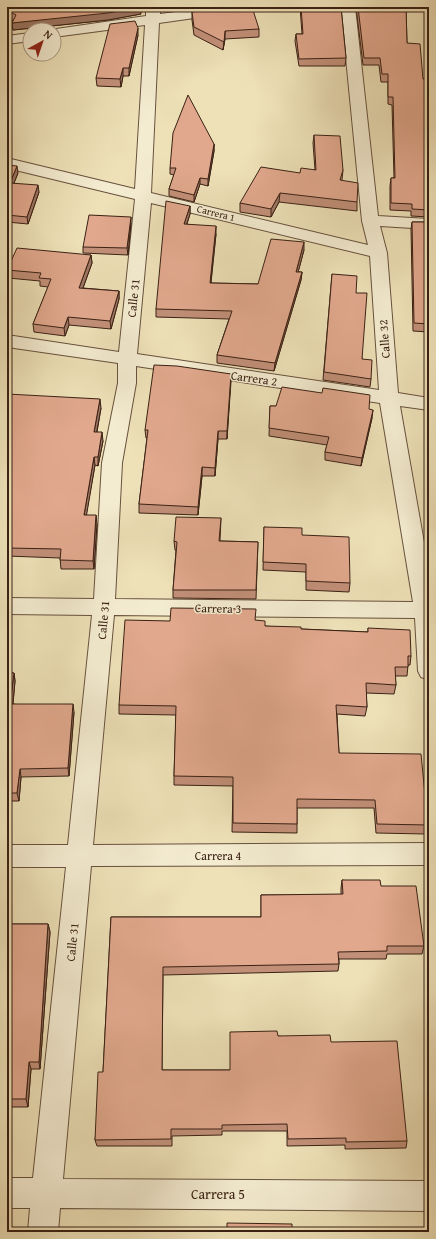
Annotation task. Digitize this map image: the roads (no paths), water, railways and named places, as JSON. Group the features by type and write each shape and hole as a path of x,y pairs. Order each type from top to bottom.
{"street":[{"path":"62,31 153,13 244,7"},
{"name":"Calle 32","path":"348,7 370,221 378,253 389,398 427,610 429,670"},
{"name":"Calle 31","path":"43,1232 104,607 112,463 127,383 127,359 143,196 153,13"},
{"path":"7,40 22,38"},
{"name":"Carrera 1","path":"7,162 378,253"},
{"path":"370,221 429,224"},
{"name":"Carrera 2","path":"7,341 429,404"},
{"name":"Carrera 3","path":"7,606 427,610"},
{"name":"Carrera 4","path":"7,856 429,854"},
{"name":"Carrera 5","path":"7,1194 429,1196"}]}
